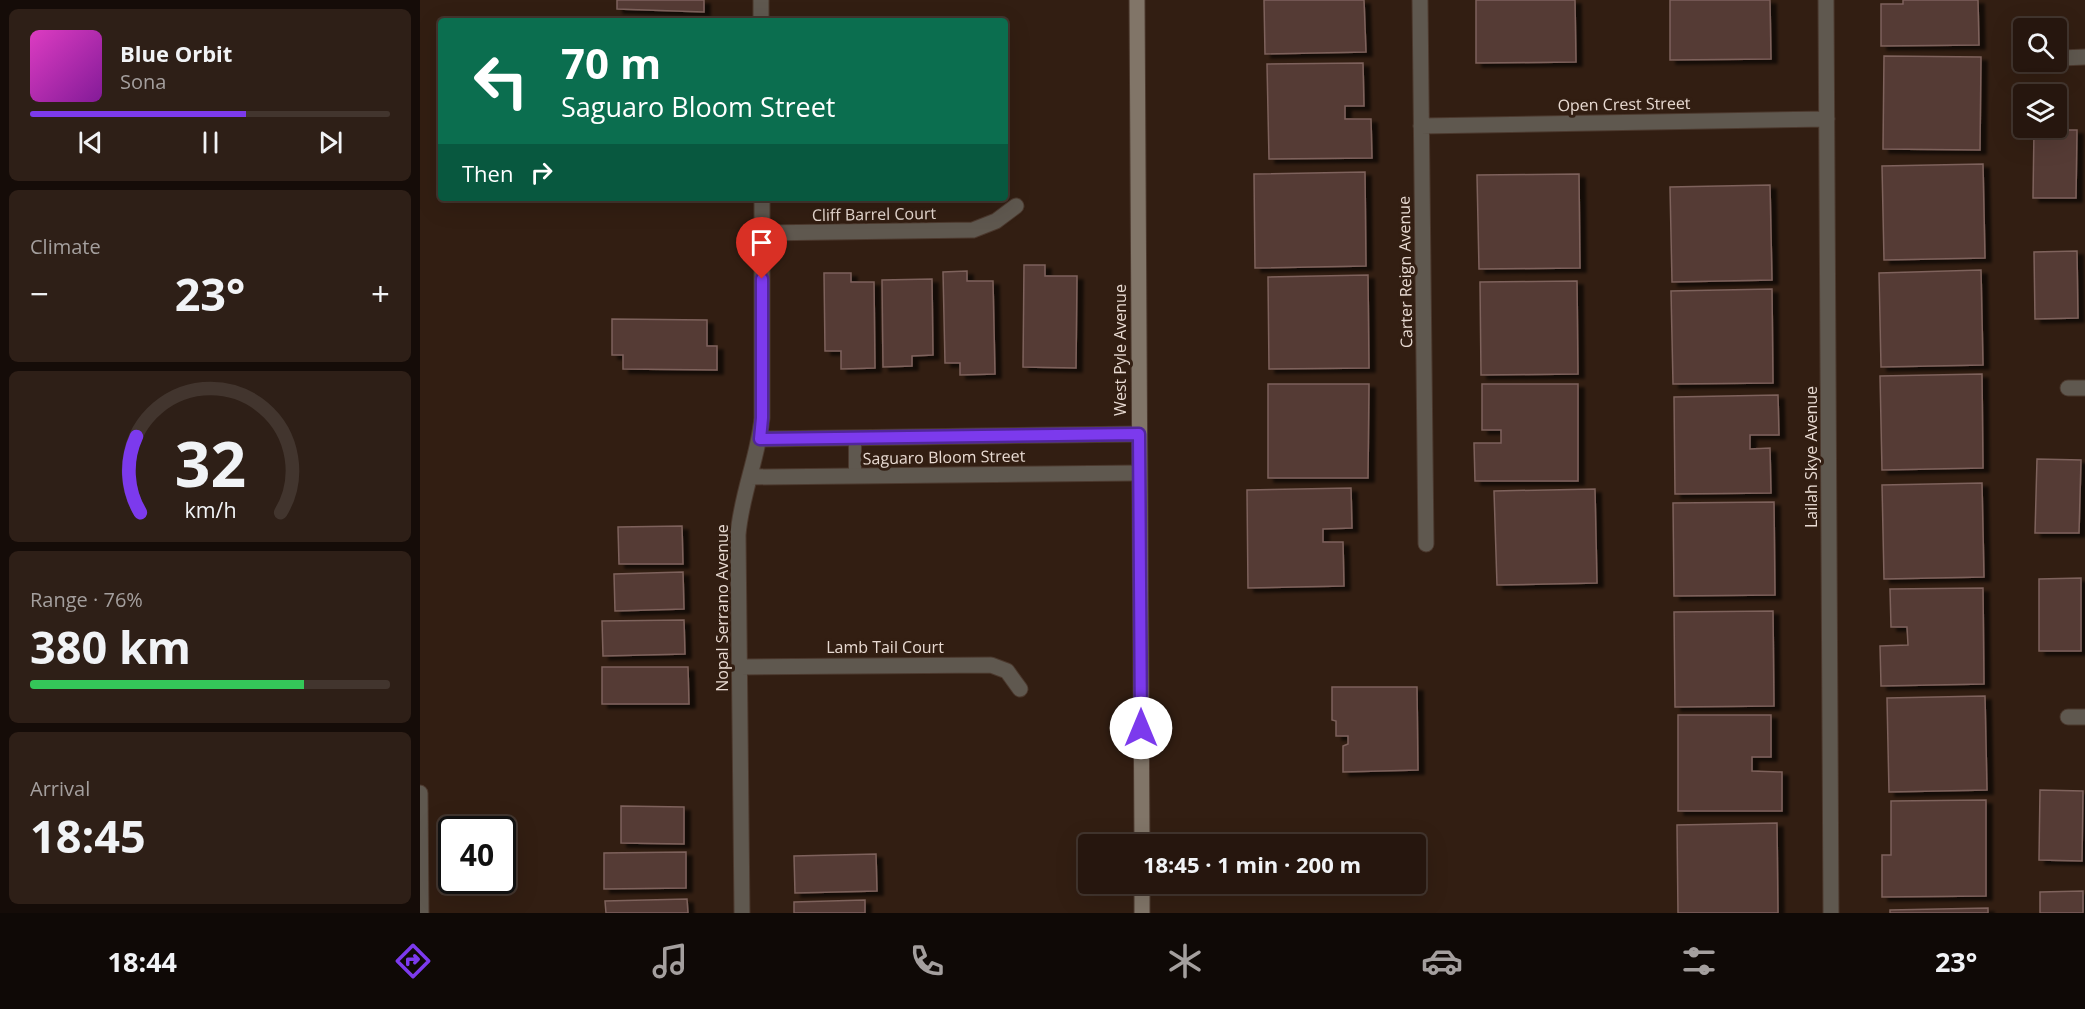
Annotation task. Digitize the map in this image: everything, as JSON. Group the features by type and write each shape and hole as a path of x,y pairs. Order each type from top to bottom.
{"street":[{"path":"761,0 761,18"},
{"name":"West Pyle Avenue","path":"1137,0 1142,834"},
{"name":"Carter Reign Avenue","path":"1420,0 1426,544"},
{"name":"Lailah Skye Avenue","path":"1826,0 1831,913"},
{"path":"2067,58 2085,57"},
{"name":"Open Crest Street","path":"1421,126 1827,119"},
{"name":"Nopal Serrano Avenue","path":"742,913 738,535 740,509 760,439 762,418 762,201"},
{"name":"Cliff Barrel Court","path":"762,233 973,230 996,221 1016,206"},
{"path":"2068,388 2085,388"},
{"name":"Saguaro Bloom Street","path":"760,439 1139,434"},
{"name":"Saguaro Bloom Street","path":"750,477 1139,473"},
{"name":"Lamb Tail Court","path":"739,667 991,665 1006,670 1020,689"},
{"path":"2068,717 2085,717"},
{"path":"420,793 421,913"},
{"path":"1142,894 1142,913"}],"lane":[{"path":"855,437 855,476"}],"building":[{"path":"617,0 704,0 704,12 617,9"},
{"path":"1264,0 1364,0 1366,52 1265,54"},
{"path":"1476,0 1575,0 1576,62 1476,63"},
{"path":"1670,0 1770,0 1771,59 1670,60"},
{"path":"1903,0 1978,0 1979,45 1881,46 1881,4 1903,4"},
{"path":"1884,56 1981,57 1980,150 1883,149"},
{"path":"1363,63 1364,106 1345,106 1345,119 1371,119 1372,158 1269,159 1267,64"},
{"path":"2067,130 2077,130 2076,198 2033,198 2034,138 2067,138"},
{"path":"1983,164 1985,258 1884,260 1882,166"},
{"path":"1365,172 1366,266 1255,268 1254,174"},
{"path":"1579,174 1580,268 1479,269 1477,175"},
{"path":"1770,185 1772,280 1672,282 1670,187"},
{"path":"2077,251 2078,318 2035,319 2034,252"},
{"path":"1024,265 1045,265 1045,276 1077,276 1076,368 1023,367"},
{"path":"1981,270 1983,365 1881,367 1879,273"},
{"path":"967,271 967,281 993,281 995,374 960,375 960,363 945,363 943,272"},
{"path":"824,273 851,273 851,282 874,282 875,368 841,369 841,351 825,351"},
{"path":"1368,275 1369,368 1269,369 1268,277"},
{"path":"932,279 933,355 912,356 912,366 883,367 882,280"},
{"path":"1577,281 1578,374 1481,375 1480,282"},
{"path":"1772,289 1773,383 1673,384 1671,291"},
{"path":"612,319 707,320 707,346 717,346 717,370 623,369 623,355 612,355"},
{"path":"1982,374 1983,468 1882,470 1880,376"},
{"path":"1268,384 1369,384 1368,478 1268,478"},
{"path":"1482,384 1578,384 1578,481 1475,481 1474,443 1501,443 1501,430 1482,430"},
{"path":"1778,395 1779,435 1750,435 1750,449 1770,448 1771,493 1675,494 1674,397"},
{"path":"2037,459 2081,460 2079,533 2035,533"},
{"path":"1982,483 1984,577 1884,579 1882,485"},
{"path":"1351,488 1352,528 1323,529 1323,542 1343,542 1344,586 1248,588 1247,490"},
{"path":"1595,489 1597,583 1497,585 1494,491"},
{"path":"1774,502 1775,595 1674,596 1673,503"},
{"path":"682,526 683,564 619,564 618,527"},
{"path":"683,572 684,609 615,611 614,574"},
{"path":"2081,578 2081,651 2039,651 2039,579"},
{"path":"1983,588 1984,684 1881,686 1880,646 1908,645 1907,627 1891,627 1890,589"},
{"path":"1773,611 1774,706 1675,707 1674,612"},
{"path":"684,620 685,654 603,656 602,621"},
{"path":"602,667 688,667 689,704 602,704"},
{"path":"1332,687 1417,687 1418,770 1343,772 1343,746 1348,744 1348,736 1336,736 1336,721 1332,720"},
{"path":"1985,696 1987,790 1889,792 1887,698"},
{"path":"1678,715 1771,715 1771,757 1752,757 1752,771 1782,772 1782,811 1678,811"},
{"path":"2040,790 2083,791 2082,861 2039,860"},
{"path":"1986,800 1986,896 1882,897 1882,855 1891,855 1891,801"},
{"path":"621,806 684,807 684,844 621,843"},
{"path":"1777,823 1778,913 1678,913 1677,825"},
{"path":"686,852 686,888 604,889 604,853"},
{"path":"876,854 877,891 795,893 794,856"},
{"path":"2083,891 2083,913 2040,913 2040,892"},
{"path":"687,899 688,913 606,913 605,901"},
{"path":"865,900 865,913 794,913 794,902"},
{"path":"1988,908 1988,913 1890,913 1890,910"}],"route":[{"path":"762,279 760,439 1139,434 1141,728"}]}
